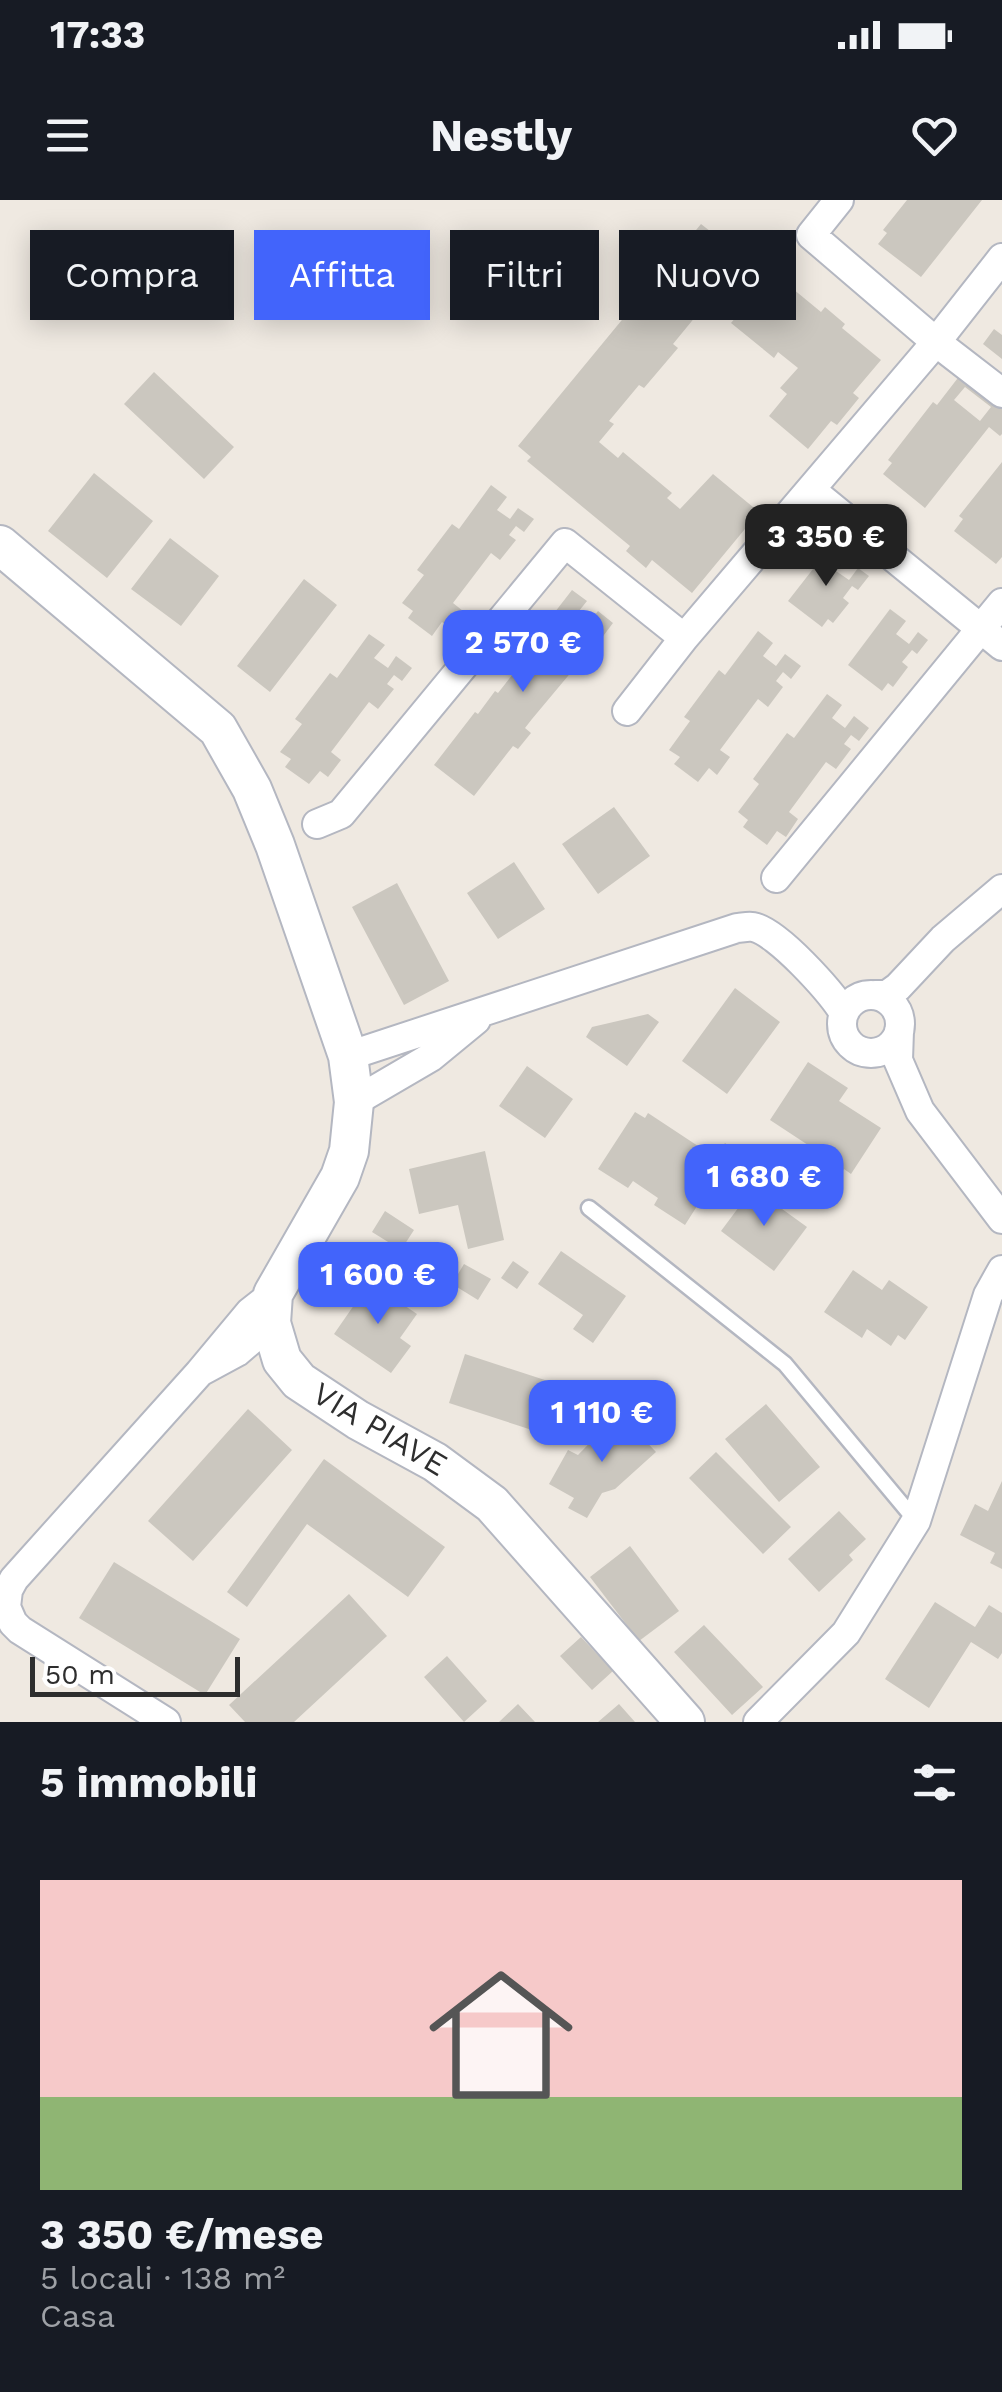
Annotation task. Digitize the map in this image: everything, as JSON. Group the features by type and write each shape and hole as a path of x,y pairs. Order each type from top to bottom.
{"street":[{"path":"839,200 811,234 936,342 1002,393"},
{"path":"626,711 1002,258"},
{"path":"811,490 991,637"},
{"path":"316,824 341,814 565,544 684,638"},
{"path":"0,545 218,729 252,789 274,845 351,1078 349,1150 340,1177 272,1308 250,1312 211,1367 8,1590 3,1608 20,1630 166,1722"},
{"path":"776,878 991,637 1002,603"},
{"path":"852,1001 887,995 915,972 943,939 1002,889"},
{"path":"351,1078 492,1006 722,932 755,927 852,1001 888,1000 898,1022 891,1044 878,1052 852,1046 843,1031 852,1001"},
{"path":"915,972 898,1004 898,1060 920,1112 1002,1219"},
{"path":"351,1078 431,1057 492,1006"},
{"path":"878,1052 909,1091"},
{"path":"758,1722 860,1615 916,1521 988,1295 1002,1270"},
{"name":"VIA PIAVE","path":"272,1308 282,1360 300,1381 358,1420 436,1462 492,1504 685,1722"},
{"path":"211,1367 282,1360"}],"lane":[{"path":"589,1208 785,1364 916,1521"}],"building":[{"path":"907,200 982,200 921,277 878,244 887,233 883,230"},
{"path":"796,291 821,312 825,307 845,324 842,328 881,360 853,393 859,398 837,425 831,421 808,449 769,416 787,394 780,388 798,368 778,352 774,358 731,323 796,320"},
{"path":"622,320 693,320 673,344 678,348 644,388 639,385 609,421 614,424 599,442 618,458 623,452 672,493 667,498 680,509 713,474 759,512 692,593 652,560 646,568 626,551 630,546 527,461 531,457 518,446"},
{"path":"994,329 1002,335 1002,359 983,344"},
{"path":"964,370 1002,401 1002,434 989,427 925,508 883,474 892,463 888,460 933,402 937,405","holes":["965,387 991,407 980,421 954,400"]},
{"path":"154,372 234,447 204,479 124,404"},
{"path":"1002,462 1002,557 996,564 954,531 963,519 959,516"},
{"path":"94,473 153,521 107,578 48,531"},
{"path":"491,485 507,497 497,510 510,519 518,508 534,519 524,532 516,526 509,535 516,540 500,560 491,553 453,603 463,611 450,628 442,622 432,636 408,618 413,611 402,603 424,575 417,570 452,524 459,529"},
{"path":"170,538 219,576 181,626 131,589"},
{"path":"831,546 846,557 836,571 849,580 858,568 869,576 858,590 852,586 843,598 849,603 833,623 828,619 822,627 788,601"},
{"path":"304,579 337,605 270,692 237,666"},
{"path":"572,590 587,601 575,616 587,625 598,611 613,623 576,672 573,670 525,728 531,733 518,749 513,746 474,796 434,765 475,712 478,714 495,691 498,693 528,655 524,652"},
{"path":"890,609 906,621 896,634 909,644 918,632 928,640 917,654 912,650 902,662 908,667 893,687 888,683 882,691 848,665"},
{"path":"758,631 773,643 763,656 776,666 785,654 801,666 791,679 783,672 776,681 783,687 768,707 758,699 720,750 730,757 717,775 709,768 698,782 674,764 680,757 669,750 690,721 684,717 719,670 725,675"},
{"path":"369,634 385,645 374,658 388,668 396,656 412,668 402,681 394,675 387,684 394,689 378,709 369,702 331,752 341,760 328,777 320,771 309,784 285,767 291,759 280,752 302,724 295,719 330,673 337,678"},
{"path":"827,694 842,705 832,718 845,728 854,716 869,728 859,741 851,735 844,744 851,749 836,769 826,762 789,812 798,819 786,837 777,831 767,845 743,827 748,820 738,812 759,784 753,779 787,733 794,738"},
{"path":"614,807 650,856 598,894 562,844"},
{"path":"514,862 545,909 498,939 467,893"},
{"path":"397,883 449,981 404,1005 352,907"},
{"path":"735,988 780,1022 727,1094 682,1061"},
{"path":"648,1014 659,1022 627,1066 586,1037 592,1027"},
{"path":"808,1062 848,1088 839,1101 881,1128 851,1174 844,1169 837,1181 799,1157 808,1145 770,1120"},
{"path":"527,1066 573,1099 545,1138 499,1106"},
{"path":"635,1112 645,1118 648,1113 701,1148 698,1153 712,1162 725,1143 747,1159 733,1179 720,1170 685,1225 654,1205 658,1198 633,1181 628,1188 598,1169"},
{"path":"485,1151 504,1240 468,1249 458,1205 419,1214 409,1169"},
{"path":"753,1188 807,1227 774,1271 721,1231"},
{"path":"385,1211 414,1230 401,1250 372,1232"},
{"path":"561,1251 626,1296 593,1343 573,1329 583,1315 538,1284"},
{"path":"513,1261 529,1272 517,1289 501,1278"},
{"path":"464,1264 491,1279 478,1300 452,1284"},
{"path":"853,1270 882,1290 889,1280 928,1307 905,1340 898,1335 891,1346 867,1329 862,1338 824,1312"},
{"path":"370,1282 417,1314 400,1338 411,1346 391,1373 334,1334"},
{"path":"465,1354 551,1382 535,1431 449,1403"},
{"path":"766,1404 820,1467 779,1502 725,1439"},
{"path":"248,1409 292,1450 193,1561 148,1521"},
{"path":"619,1413 656,1452 615,1489 602,1493 587,1518 568,1508 574,1498 549,1484 568,1450 578,1455"},
{"path":"716,1452 791,1527 763,1554 689,1478"},
{"path":"324,1459 445,1547 408,1597 307,1524 247,1607 227,1592"},
{"path":"1002,1481 1002,1569 990,1563 995,1553 960,1535 975,1504 988,1511"},
{"path":"839,1511 866,1539 849,1555 853,1560 819,1592 788,1559"},
{"path":"630,1546 679,1611 639,1641 590,1577"},
{"path":"114,1562 240,1639 205,1695 79,1618"},
{"path":"349,1594 387,1636 294,1722 245,1722 229,1705"},
{"path":"935,1602 975,1627 989,1605 1002,1613 1002,1653 998,1659 971,1642 929,1708 885,1679"},
{"path":"704,1625 763,1687 732,1715 674,1652"},
{"path":"581,1637 613,1671 592,1690 560,1656"},
{"path":"447,1656 487,1701 464,1722 424,1677"},
{"path":"518,1704 535,1722 499,1722"},
{"path":"619,1704 635,1722 598,1722"}]}
